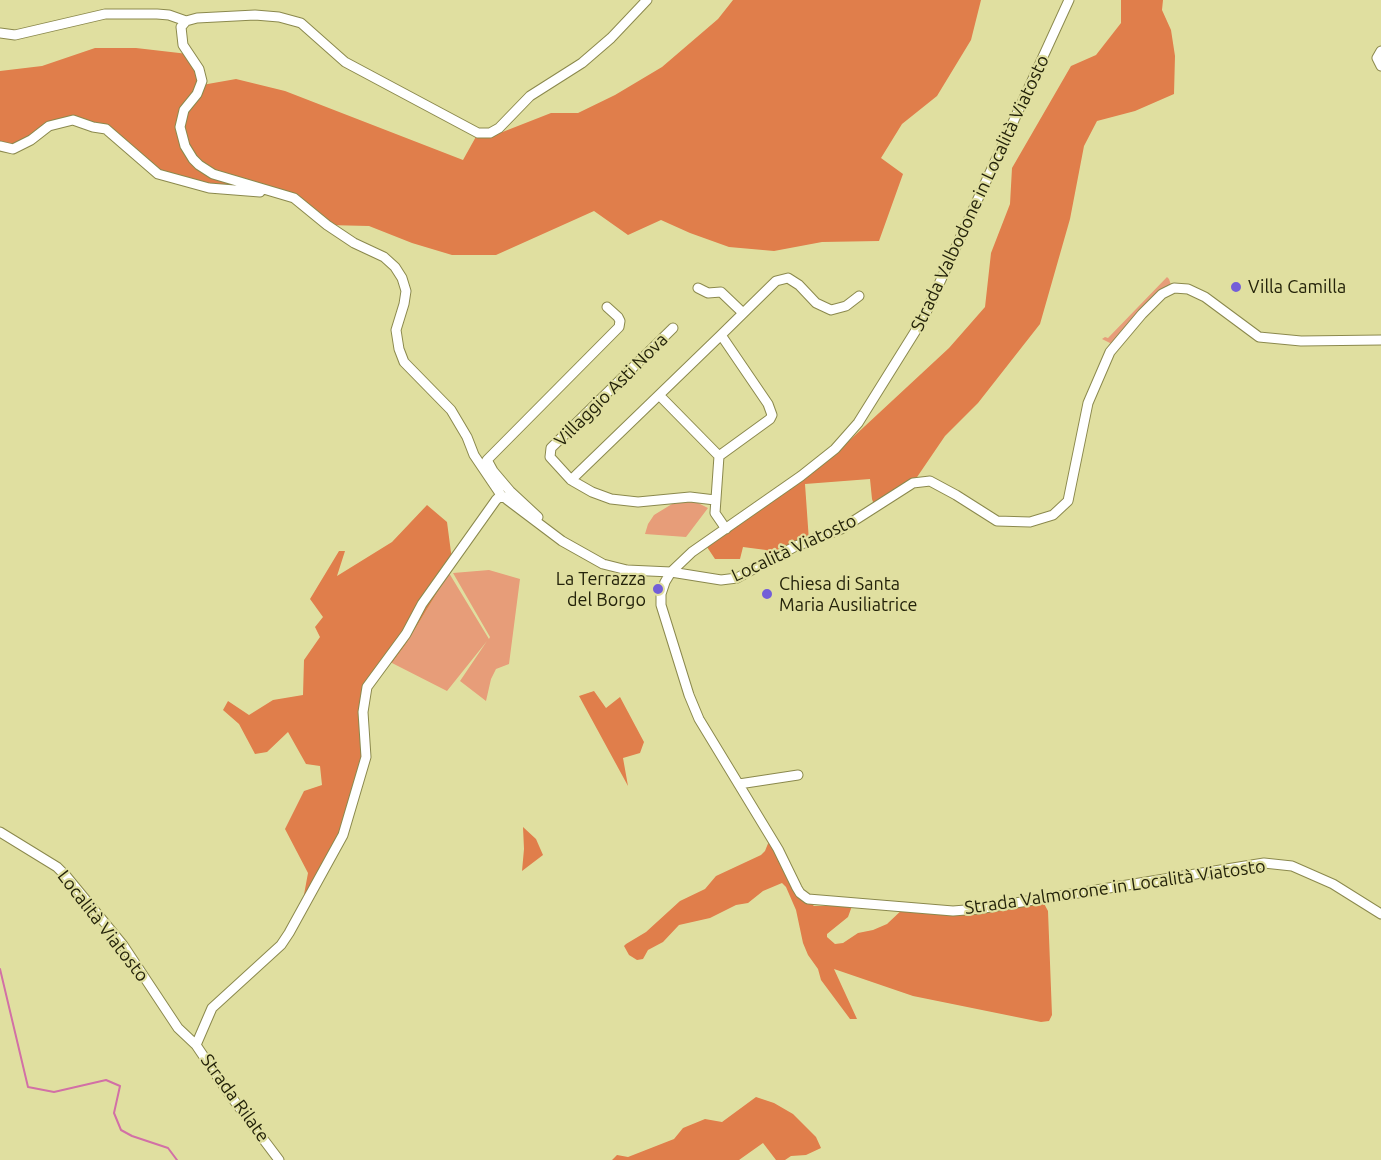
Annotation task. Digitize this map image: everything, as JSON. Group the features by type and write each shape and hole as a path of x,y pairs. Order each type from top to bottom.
{"street":[{"path":"4,33 15,35 105,14 169,15 186,21 197,18 255,15 279,17 301,23 345,62 478,134 490,133 499,128 530,96 582,63 611,38 647,0"},
{"name":"Strada Valbodone in Località Viatosto","path":"671,572 692,552 801,476 835,449 858,423 924,319 1069,0"},
{"path":"186,21 181,27 181,40 199,69 202,81 197,94 187,104 180,127 185,146 198,165 213,174 294,198 327,225 354,243 384,257 395,267 406,291 406,300 396,330 401,355 418,378 451,410 484,471 501,495 562,541 603,564 627,570 671,572"},
{"path":"1381,51 1377,58 1381,66"},
{"path":"0,146 13,149 31,140 50,126 73,120 106,129 158,174 210,188 268,192"},
{"name":"Villaggio Asti Nova","path":"571,480 776,281 788,278 799,285 816,303 831,310 846,306 859,296"},
{"path":"698,288 708,293 721,292 743,313"},
{"name":"Località Viatosto","path":"671,572 722,580 737,578 796,546 842,529 913,483 930,481 997,521 1030,522 1053,515 1068,501 1088,403 1110,352 1142,314 1162,294 1174,288 1188,289 1205,297 1259,337 1301,341 1381,340"},
{"path":"543,527 536,514 500,480 487,460 619,327 618,317 607,307"},
{"name":"Villaggio Asti Nova","path":"673,328 551,447 550,457 571,480 592,492 611,499 638,502 690,497 715,500"},
{"path":"721,335 768,404 772,415 770,419 719,456 715,513 726,529"},
{"name":"Villaggio Asti Nova","path":"659,395 719,456"},
{"path":"192,1041 212,1008 281,945 289,933 342,835 366,757 363,702 371,680 406,634 422,604 496,500 499,497 507,498"},
{"name":"Strada Valmorone in Località Viatosto","path":"671,572 661,594 661,605 670,640 699,719 778,849 796,888 808,899 961,910 1264,863 1292,866 1333,884 1381,914"},
{"path":"739,784 798,775"},
{"name":"Località Viatosto","path":"0,832 57,867 68,877 123,945 178,1028 192,1041"},
{"name":"Strada Rilate","path":"192,1041 279,1160"}],"shaded area":[{"path":"733,0 981,0 971,40 937,96 902,124 881,158 903,174 879,241 822,242 774,251 729,247 661,220 628,235 594,211 496,255 452,255 412,243 369,226 327,225 294,198 276,193 211,188 158,174 106,129 73,120 49,126 13,149 0,146 0,71 42,66 95,48 136,48 188,54 202,85 236,79 285,91 463,160 478,133 500,133 551,113 578,113 615,95 662,67 718,19"},
{"path":"1121,0 1163,0 1162,10 1171,30 1175,56 1174,94 1135,111 1097,121 1084,146 1070,219 1040,324 978,403 945,436 913,483 875,508 870,479 805,484 809,541 764,562 766,550 743,547 740,559 715,559 707,547 837,452 949,348 985,307 991,253 1010,204 1012,168 1071,66 1096,55 1121,23"},
{"path":"1167,277 1171,285 1152,298 1112,344 1102,339 1108,338"},
{"path":"696,502 708,508 686,537 645,534 654,515 672,504"},
{"path":"427,505 447,522 452,560 449,573 406,644 392,663 387,660 367,687 367,744 352,810 301,911 308,873 285,829 304,791 322,785 320,766 306,764 288,732 267,752 255,754 239,724 223,710 228,701 249,715 273,700 303,695 304,660 320,637 315,627 323,617 310,599 339,551 345,551 337,576 392,542"},
{"path":"489,570 520,579 509,664 496,669 486,701 460,681 487,641 447,691 392,663 449,573 489,639 490,637 453,573"},
{"path":"594,691 606,708 620,697 644,742 640,753 623,758 628,786 579,696"},
{"path":"523,827 536,839 543,855 522,871 524,849"},
{"path":"769,841 800,893 814,906 852,906 848,917 827,934 827,937 835,944 843,943 858,933 887,924 905,907 953,911 1041,898 1048,911 1052,1015 1049,1021 1041,1022 913,996 834,969 857,1019 850,1019 821,980 818,969 808,955 796,910 782,883 763,891 748,903 736,905 710,918 679,925 663,942 648,950 643,959 637,960 629,955 624,946 626,944 646,932 680,901 705,889 716,876 761,855"},
{"path":"756,1097 774,1103 793,1114 816,1137 821,1148 806,1155 791,1156 785,1160 776,1160 763,1143 739,1160 612,1160 617,1155 628,1157 674,1139 683,1128 705,1119 722,1122"}],"waterway":[{"path":"0,969 28,1087 54,1092 106,1080 120,1086 114,1113 121,1130 168,1148 177,1160"}],"place":[{"name":"Villa Camilla","path":"1236,287"},
{"name":"La Terrazza del Borgo","path":"658,589"},
{"name":"Chiesa di Santa Maria Ausiliatrice","path":"767,594"}]}
